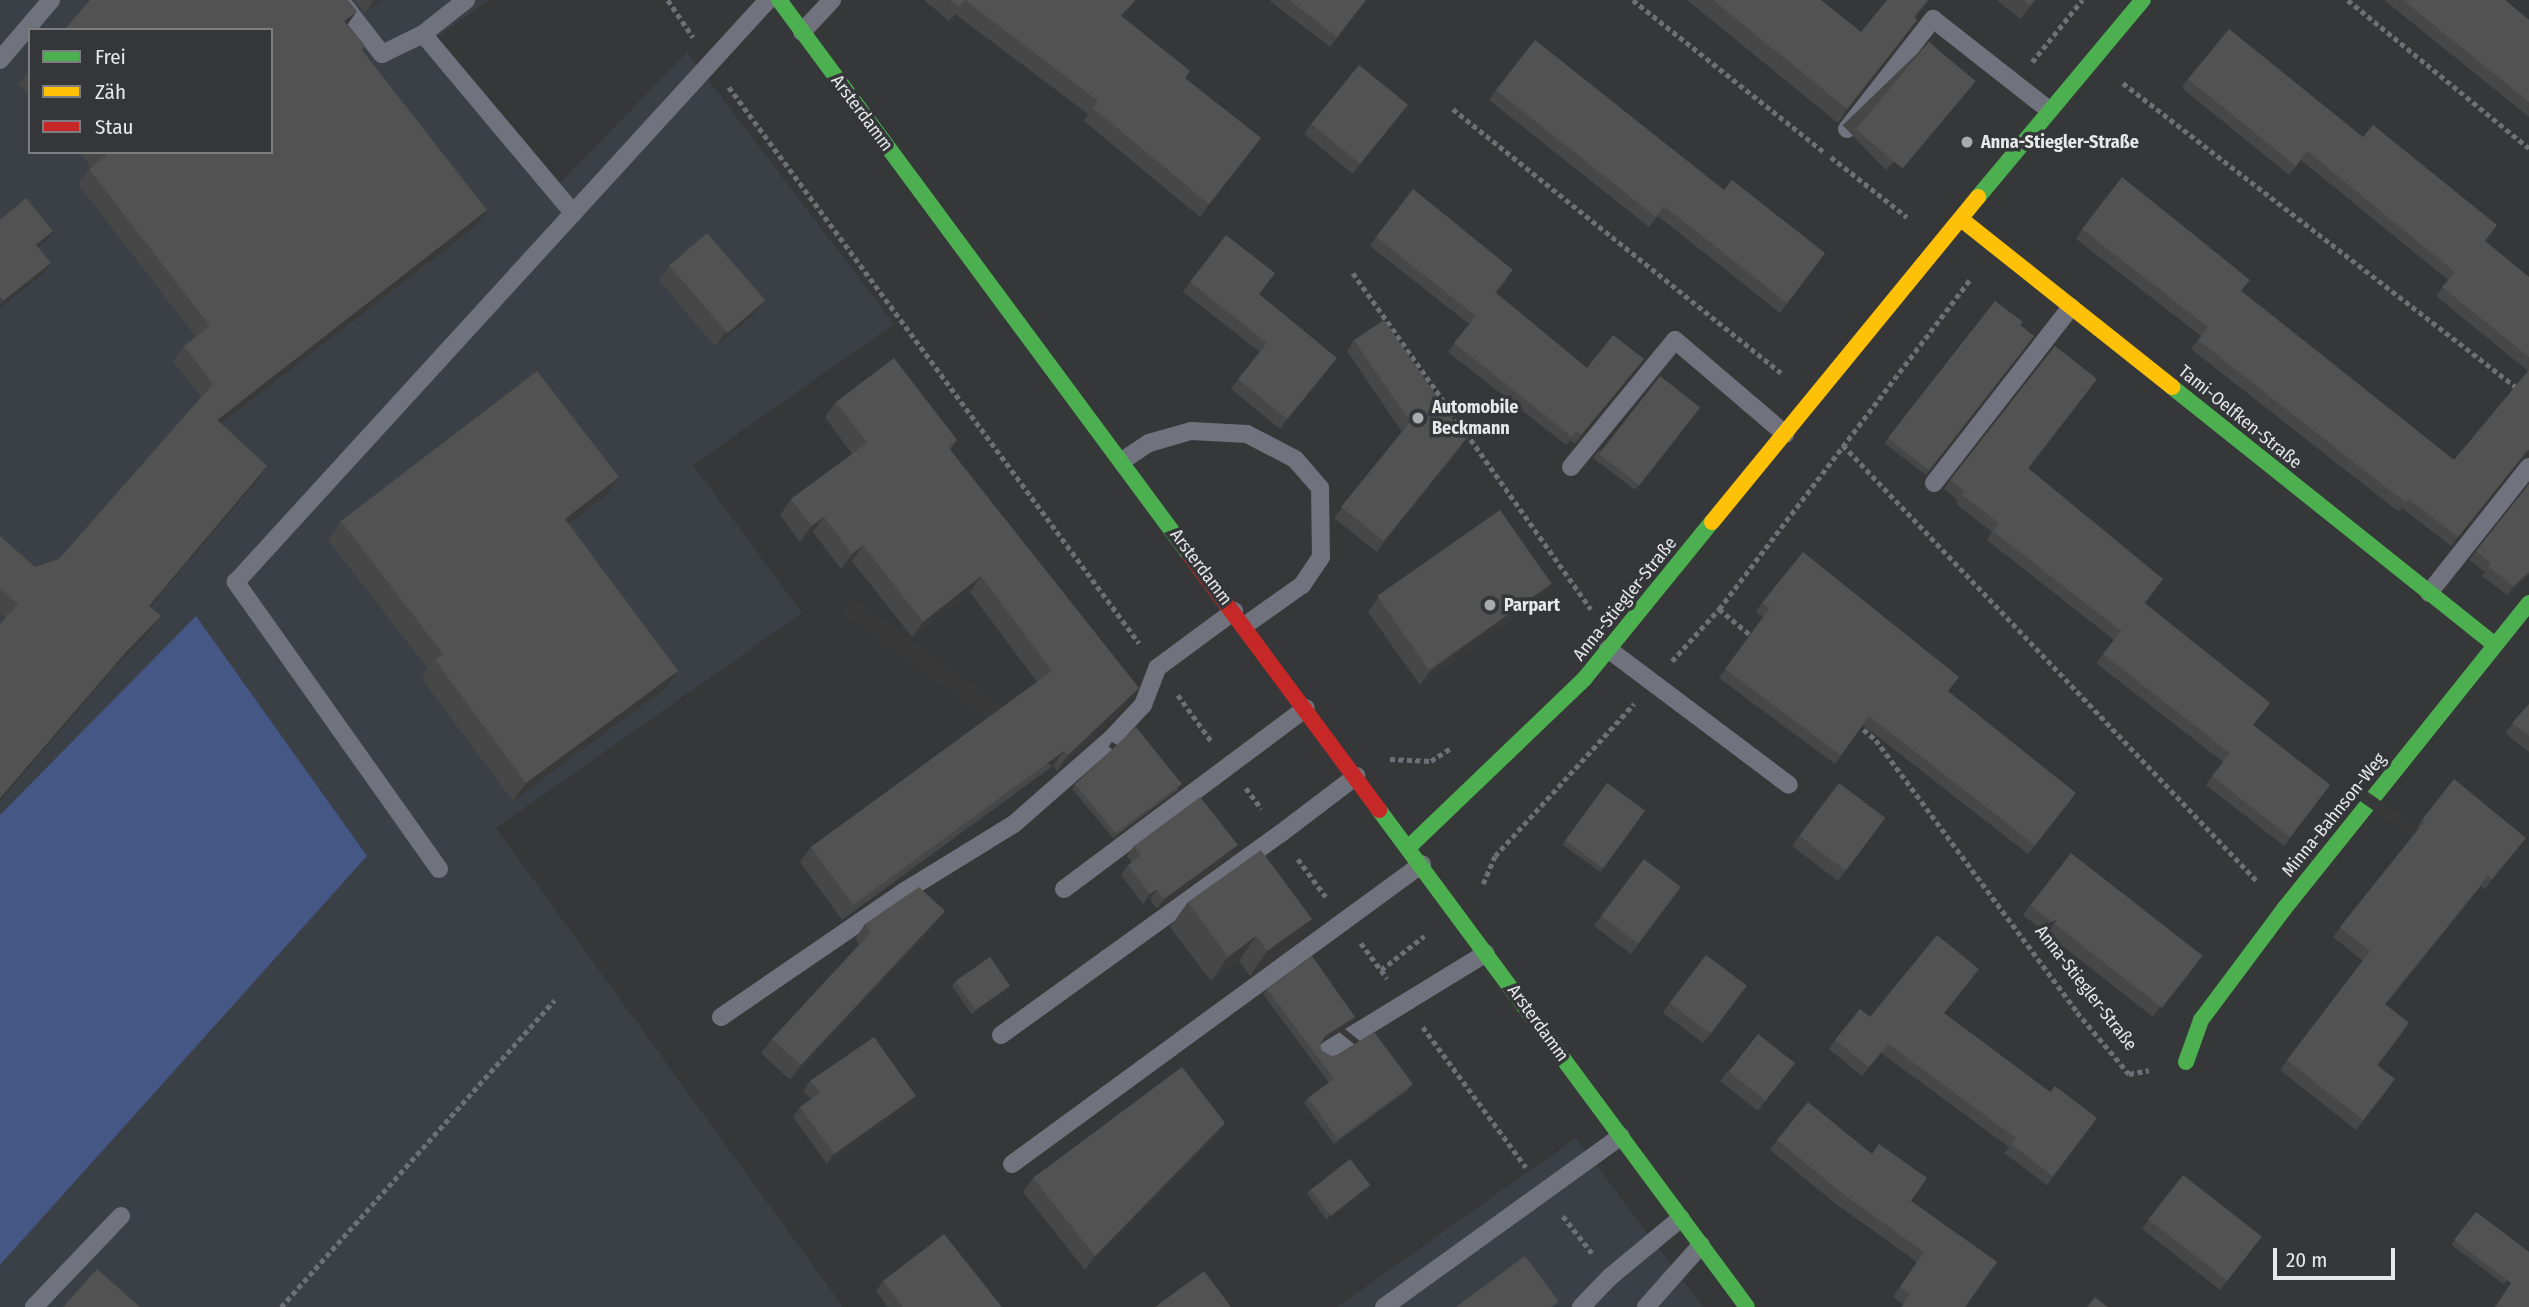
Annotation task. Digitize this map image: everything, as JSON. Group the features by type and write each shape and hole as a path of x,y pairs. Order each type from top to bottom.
{"street":[{"name":"Arsterdamm","path":"779,0 1422,864 1747,1307"},
{"name":"Anna-Stiegler-Straße","path":"1409,847 1584,678 2049,110 2143,0"},
{"name":"Tami-Oelfken-Straße","path":"1961,219 2495,645"},
{"name":"Minna-Bahnson-Weg","path":"2186,1062 2201,1020 2284,909 2529,603"}],"lane":[{"path":"0,60 51,0"},
{"path":"340,0 382,54 423,34 466,0"},
{"path":"439,869 236,582 768,0"},
{"path":"802,32 832,0"},
{"path":"1847,129 1933,19 2049,110"},
{"path":"423,34 573,213"},
{"path":"1934,483 2071,307"},
{"path":"1571,467 1675,340 1785,434"},
{"path":"721,1017 905,891 1014,824 1112,737 1143,705 1157,668 1239,618 1302,585 1321,557 1320,488 1295,459 1247,434 1191,431 1149,443 1122,461"},
{"path":"2429,593 2529,467"},
{"path":"1608,649 1789,785"},
{"path":"1064,889 1306,708"},
{"path":"1001,1035 1358,779"},
{"path":"1013,1164 1422,864"},
{"path":"1328,1050 1486,953"},
{"path":"1384,1307 1621,1136"},
{"path":"34,1307 121,1216"},
{"path":"1581,1307 1610,1277 1681,1218"},
{"path":"1646,1307 1701,1245"}],"path":[{"path":"1633,0 1907,217"},
{"path":"2014,84 2082,0"},
{"path":"2348,0 2529,148"},
{"path":"2126,71 2120,81 2529,397"},
{"path":"1453,109 1780,373"},
{"path":"1898,228 1915,207"},
{"path":"1381,970 1456,911 1483,884 1495,856 1719,609 1995,246"},
{"path":"1353,273 1591,609"},
{"path":"1754,407 1789,363"},
{"path":"1843,445 2284,909"},
{"path":"1582,619 1598,601"},
{"path":"1719,609 1761,644"},
{"name":"Anna-Stiegler-Straße","path":"1855,723 1876,740 2077,1012 2129,1074 2186,1062"},
{"path":"1358,779 1389,759 1431,761 1461,741"},
{"path":"281,1307 555,1000"}],"shaded area":[{"path":"0,0 489,0 432,41 558,185 687,52 894,324 693,465 802,613 496,828 843,1307 0,1307 0,1265 367,856 0,815"},
{"path":"196,616 367,856 0,1265 0,815"},
{"path":"1576,1138 1703,1307 1337,1307"}],"building":[{"path":"90,0 348,0 357,11 344,21 365,46 361,49 487,210 217,420 267,466 149,606 161,616 126,652 0,798 0,624 18,604 0,589 0,536 35,567 59,559 213,384 184,346 210,326 89,169 106,156 104,154 273,154 273,28 66,28"},
{"path":"950,0 965,0 959,7"},
{"path":"965,0 1135,0 1121,16 1190,71 1185,78 1261,138 1209,204 1093,108 1098,101"},
{"path":"1289,0 1366,0 1337,37"},
{"path":"1713,0 1821,0 1861,32 1887,0 1928,0 1914,17 1917,20 1847,109"},
{"path":"2403,0 2505,0 2529,20 2529,102"},
{"path":"2229,29 2363,137 2373,125 2497,225 2485,241 2529,277 2529,357 2442,287 2455,272 2307,151 2296,166 2188,79"},
{"path":"1535,40 1724,190 1732,180 1825,253 1787,303 1664,206 1656,217 1496,90"},
{"path":"1929,42 1976,81 1902,169 1856,129"},
{"path":"1359,65 1408,105 1360,164 1311,124"},
{"path":"2122,177 2250,280 2241,291 2454,460 2529,370 2529,450 2458,537 2409,499 2406,503 2198,340 2208,327 2082,229"},
{"path":"1413,189 1513,270 1495,292 1587,368 1613,335 1644,359 1581,435 1576,431 1572,437 1454,343 1476,316 1376,237"},
{"path":"26,198 53,231 36,245 51,263 3,301 0,297 0,220"},
{"path":"707,233 765,300 728,333 669,266"},
{"path":"1226,235 1275,273 1259,294 1337,358 1287,419 1238,379 1267,343 1190,282"},
{"path":"1995,301 2023,322 2020,325 2034,336 1929,470 1888,438"},
{"path":"1384,320 1466,439 1384,541 1341,507 1410,422 1354,340"},
{"path":"2055,346 2097,379 2028,468 2163,579 2144,603 2270,703 2253,725 2330,785 2290,837 2212,776 2230,753 2103,654 2121,631 1993,531 1999,523 1962,495 1965,492 1950,480"},
{"path":"894,358 957,440 948,447 1139,688 1068,755 1064,751 853,905 811,847 1052,671 981,576 923,622 863,545 852,554 824,517 811,526 791,499 867,443 836,402"},
{"path":"537,371 619,477 565,519 678,671 526,783 435,660 443,654 341,521"},
{"path":"1660,376 1700,407 1639,485 1599,454"},
{"path":"2529,484 2529,572 2514,586 2489,567 2491,563 2476,551"},
{"path":"1500,510 1552,584 1429,670 1377,596"},
{"path":"1803,552 1959,677 1948,691 2076,793 2035,845 1869,716 1841,755 1725,669 1770,608 1762,603"},
{"path":"2529,704 2529,736 2512,723"},
{"path":"1136,727 1182,784 1116,833 1075,784"},
{"path":"2454,779 2526,838 2492,879 2488,876 2385,1004 2409,1023 2377,1065 2395,1079 2363,1120 2287,1060 2370,951 2340,927 2424,822 2422,820"},
{"path":"1607,783 1645,811 1603,868 1565,840"},
{"path":"1839,783 1885,818 1846,871 1799,836"},
{"path":"1200,797 1238,845 1164,899 1157,889 1150,894 1128,865 1141,855 1134,846"},
{"path":"1261,850 1312,919 1267,951 1256,936 1228,957 1188,902"},
{"path":"2071,853 2203,956 2162,1008 2030,905"},
{"path":"1644,859 1681,887 1638,943 1601,916"},
{"path":"919,887 945,911 801,1065 772,1039 871,932 865,924"},
{"path":"1937,935 1979,969 1944,1013 2050,1092 2055,1086 2097,1118 2053,1176 2011,1144 2016,1138 1888,1044 1869,1067 1835,1040 1860,1009 1870,1017"},
{"path":"1706,955 1747,986 1711,1034 1670,1003"},
{"path":"1312,956 1355,1017 1325,1036 1320,1045 1322,1051 1331,1056 1337,1055 1374,1032 1413,1084 1338,1139 1308,1098 1334,1079 1267,989"},
{"path":"990,957 1010,986 976,1010 956,981"},
{"path":"1758,1034 1795,1063 1765,1101 1728,1072"},
{"path":"874,1037 916,1096 834,1154 800,1107 821,1092 810,1081"},
{"path":"1182,1067 1225,1123 1095,1256 1033,1178"},
{"path":"1808,1102 1872,1154 1879,1144 1927,1178 1911,1201 1997,1262 1965,1307 1901,1307 1910,1294 1900,1287 1924,1252 1843,1194 1777,1140"},
{"path":"1350,1159 1370,1185 1331,1216 1311,1190"},
{"path":"2183,1175 2262,1237 2227,1281 2149,1219"},
{"path":"2476,1212 2529,1252 2529,1307 2495,1307 2511,1283 2454,1240"},
{"path":"944,1234 1002,1307 903,1307 883,1281"},
{"path":"1525,1256 1559,1302 1551,1307 1456,1307"},
{"path":"97,1269 140,1307 63,1307"},
{"path":"1204,1271 1231,1307 1155,1307"},
{"path":"2095,1297 2108,1307 2087,1307"}],"traffic: fast":[{"path":"779,0 1189,554"},
{"path":"1978,197 2143,0"},
{"path":"2172,387 2495,645"},
{"path":"1409,847 1585,678 1712,522"},
{"path":"2186,1062 2201,1020 2284,909 2529,603"},
{"path":"1379,810 1747,1307"}],"traffic: slow":[{"path":"1712,522 1978,197"},
{"path":"1961,219 2172,387"}],"traffic: jam":[{"path":"1189,554 1379,810"}],"place":[{"name":"Anna-Stiegler-Straße","path":"1967,142"},
{"name":"Automobile Beckmann","path":"1418,418"},
{"name":"Parpart","path":"1490,605"}]}
